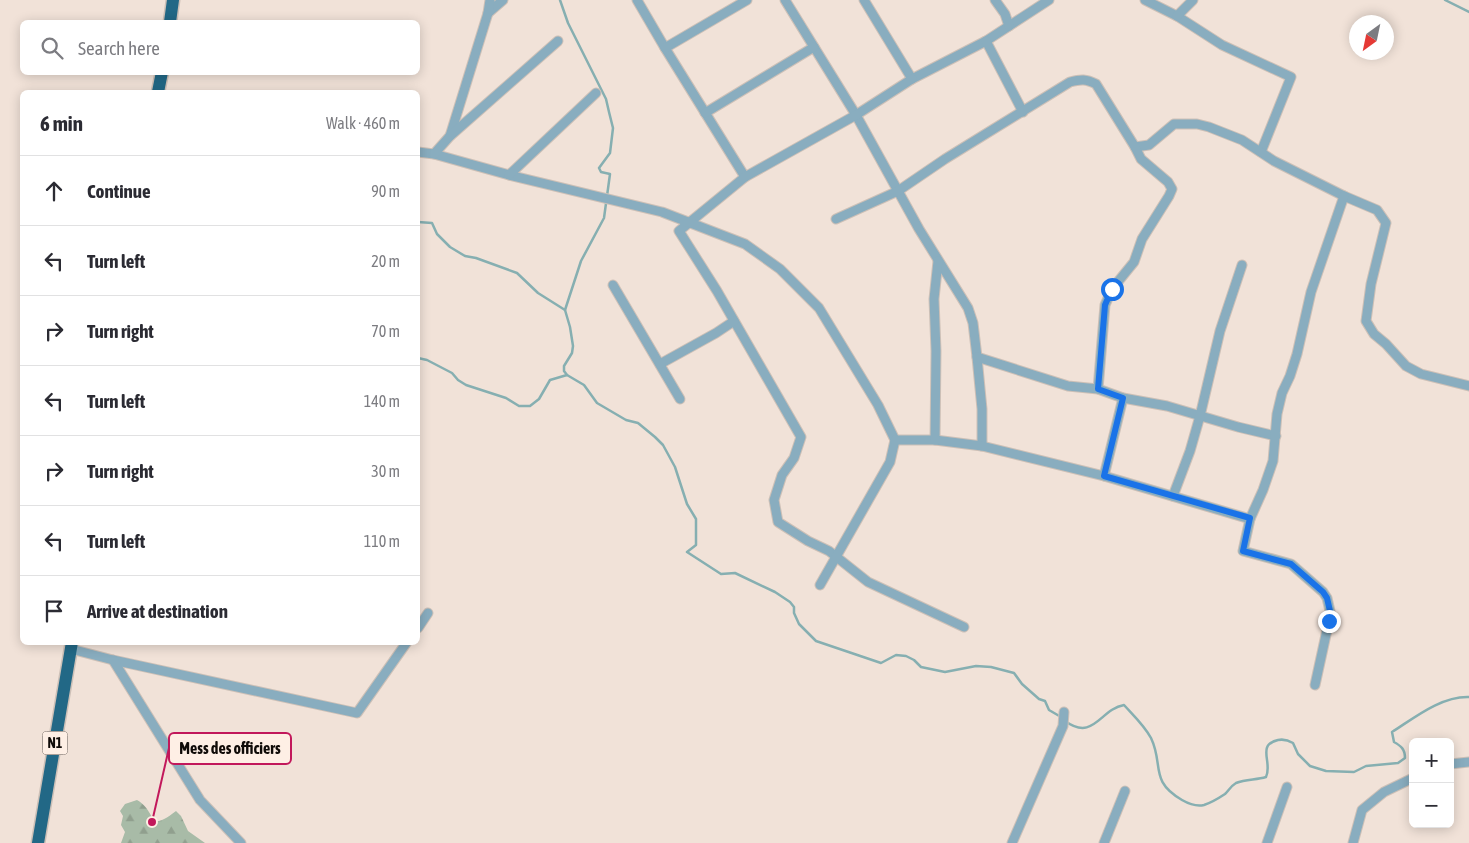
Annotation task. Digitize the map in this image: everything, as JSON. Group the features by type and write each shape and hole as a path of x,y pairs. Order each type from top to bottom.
{"highway":[{"path":"170,20 173,0"},
{"path":"158,90 161,75"},
{"name":"N1","path":"38,843 72,646"}],"street":[{"path":"450,136 488,13 490,0"},
{"path":"488,13 503,0"},
{"path":"637,0 745,177"},
{"path":"665,48 747,0"},
{"path":"785,0 856,115 938,261 968,308 973,323 977,357 982,409 982,446"},
{"path":"864,0 912,79"},
{"path":"995,0 1005,14 1009,26"},
{"path":"964,627 868,582 837,556 778,522 774,500 782,475 794,458 801,438 717,291 679,231 745,177 856,115 912,79 986,41 1050,0"},
{"path":"1145,0 1177,16 1222,45 1291,77 1261,152"},
{"path":"1177,16 1193,0"},
{"path":"434,154 450,136 558,41"},
{"path":"986,41 1024,112"},
{"path":"705,113 814,48"},
{"path":"836,219 898,191 945,159 1070,82 1080,79 1089,80 1096,84 1141,158 1168,182 1172,189 1142,239 1134,262 1112,289 1105,305 1098,389"},
{"path":"509,175 596,93"},
{"path":"1136,147 1149,145 1174,124 1197,124 1209,127 1242,140 1274,161 1344,196 1377,210 1386,223 1372,284 1366,322 1374,334 1406,366 1421,374 1469,386"},
{"path":"420,152 434,154 509,175 662,212 689,222 745,244 780,269 819,308 878,404 895,440 890,462 820,585"},
{"path":"1315,685 1329,621 1330,611 1327,598 1318,587 1291,564 1243,551 1250,518 1263,490 1273,461 1277,414 1282,393 1297,354 1311,292 1344,196"},
{"path":"935,440 936,351 934,298 938,261"},
{"path":"1173,496 1190,452 1220,331 1242,265"},
{"path":"613,285 680,399"},
{"path":"660,364 734,321"},
{"path":"977,357 1068,386 1098,389 1123,398 1168,406 1276,436"},
{"path":"1104,476 1123,398"},
{"path":"895,440 935,440 982,446 1104,476 1250,518"},
{"path":"420,625 428,613"},
{"path":"72,646 113,660 357,713 405,645"},
{"path":"113,660 200,800 241,843"},
{"path":"1012,843 1063,726 1064,712"},
{"path":"1454,764 1469,762"},
{"path":"1353,843 1362,810 1384,792 1409,780"},
{"path":"1267,843 1287,787"},
{"path":"1104,843 1125,791"}],"green space":[{"path":"137,800 156,821 167,818 176,811 181,816 188,831 205,843 121,843 125,832 121,825 123,816 120,811 125,804"}],"waterway":[{"path":"560,0 568,23 606,99 613,128 610,153 599,168 601,172 610,174 604,218 581,261 565,310 573,346 572,353 564,366 564,371 567,375"},
{"path":"1445,0 1469,12"},
{"path":"420,222 432,223 437,234 450,247 465,256 476,258 517,273 538,293 565,310"},
{"path":"420,358 452,373 466,385 506,398 519,406 530,406 539,399 550,380 567,375 584,385 597,403 626,420 638,423 663,445 675,467 687,504 696,519 696,545 687,552 721,574 735,573 775,592 790,602 794,607 794,613 799,624 816,641 881,663 896,655 906,656 914,660 921,667 945,672 976,666 991,667 1014,673 1022,684 1039,699 1045,701 1049,710 1061,717"},
{"path":"1065,721 1075,727 1083,728 1090,726 1109,712 1124,705 1142,724 1151,738 1157,756 1161,779 1165,786 1185,801 1201,806 1223,796 1236,783 1266,777 1268,772 1266,750 1271,742 1278,740 1286,740 1293,743 1298,754 1310,766 1326,771 1354,772 1366,766 1398,763 1405,758 1405,755 1402,748 1394,742 1392,732 1438,704 1448,700 1469,697"}],"place":[{"name":"Mess des officiers","path":"152,822"}],"route":[{"path":"1112,289 1105,305 1098,389 1123,398 1104,476 1250,518 1243,551 1291,564 1323,592 1327,598 1330,611 1329,621"}]}
